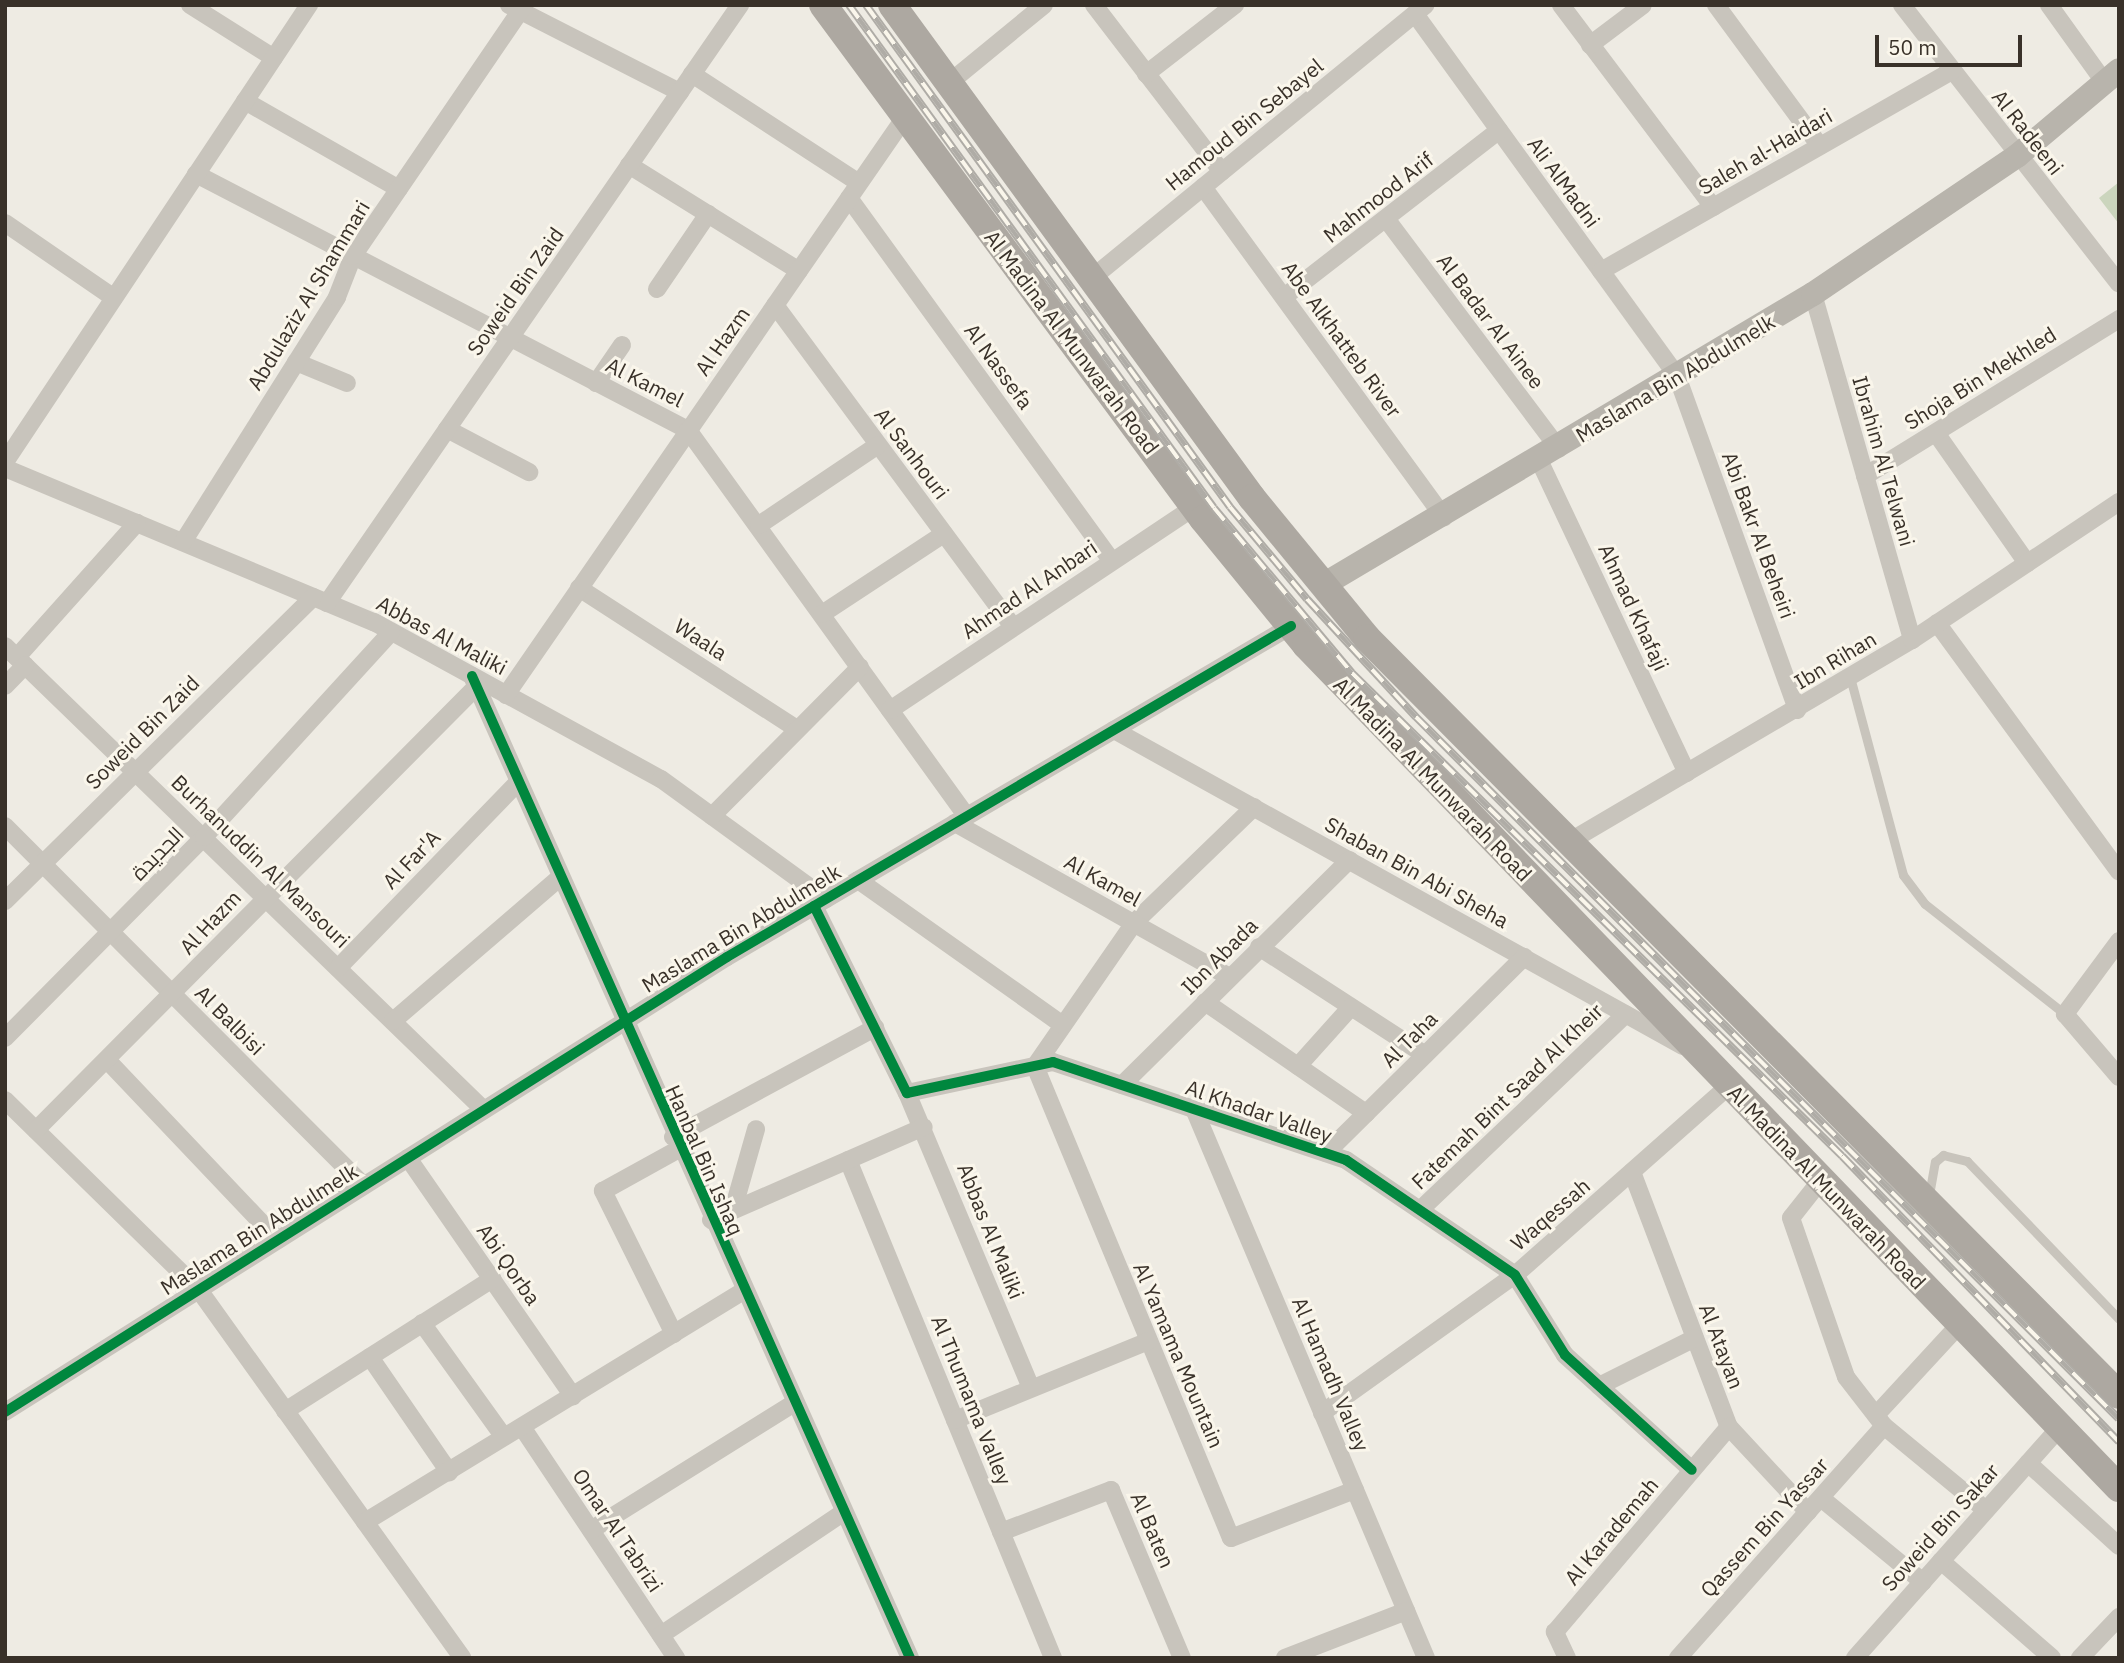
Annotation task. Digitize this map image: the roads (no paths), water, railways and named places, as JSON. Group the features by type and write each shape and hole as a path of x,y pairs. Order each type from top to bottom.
{"main road":[{"name":"Al Madina Al Munwarah Road","path":"823,5 1194,506 1291,626 1698,1054 2119,1488"},
{"path":"892,5 1092,278 1323,585 1367,638 1567,843 2119,1395"},
{"name":"Maslama Bin Abdulmelk","path":"1323,585 1444,518 1813,294 2017,156 2114,81"}],"street":[{"path":"190,5 274,58"},
{"path":"5,463 309,5"},
{"name":"Soweid Bin Zaid","path":"5,901 135,770 320,600 447,429 740,5"},
{"path":"949,83 1044,5"},
{"path":"1094,5 1222,172"},
{"path":"1146,74 1236,5"},
{"path":"1561,5 1713,208"},
{"path":"1590,45 1643,5"},
{"path":"1716,5 1820,146"},
{"name":"Al Radeeni","path":"1902,5 2119,284"},
{"path":"2049,5 2114,81"},
{"path":"518,7 680,92"},
{"name":"Abdulaziz Al Shammari","path":"183,542 337,297 353,256 518,7"},
{"name":"Ali AlMadni","path":"1420,10 1499,130 1677,376"},
{"name":"Hamoud Bin Sebayel","path":"1092,278 1420,10"},
{"name":"Saleh al-Haidari","path":"1601,271 1952,71"},
{"name":"Al Nassefa","path":"692,74 854,190 1112,561"},
{"path":"245,101 399,189"},
{"name":"Al Hazm","path":"506,695 905,117"},
{"name":"Mahmood Arif","path":"1284,297 1387,220 1499,130"},
{"path":"629,165 799,271"},
{"name":"Al Kamel","path":"196,174 688,430 860,667 961,820 1229,977"},
{"name":"Abe Alkhatteb River","path":"1203,187 1444,518"},
{"path":"657,289 708,215"},
{"name":"Al Badar Al Ainee","path":"1387,220 1549,455"},
{"path":"5,223 114,298"},
{"name":"Ibrahim Al Telwani","path":"1813,294 1912,640"},
{"name":"Al Sanhouri","path":"775,305 1013,627"},
{"name":"Shoja Bin Mekhled","path":"1865,476 2119,319"},
{"path":"596,383 622,345"},
{"path":"296,362 347,383"},
{"name":"Abi Bakr Al Beheiri","path":"1677,376 1797,710"},
{"path":"447,429 529,472"},
{"path":"1936,433 2027,564"},
{"path":"759,525 878,445"},
{"name":"Ahmad Khafaji","path":"1549,455 1688,773"},
{"name":"Abbas Al Maliki","path":"5,468 391,632 475,681 661,779 712,816 820,903"},
{"name":"Ibn Rihan","path":"1567,843 1912,640 2119,502"},
{"name":"Ahmad Al Anbari","path":"890,710 1194,506"},
{"path":"5,686 16,656 137,523"},
{"path":"822,614 944,534"},
{"name":"Waala","path":"579,588 797,729"},
{"path":"1937,623 2115,866"},
{"name":"Maslama Bin Abdulmelk","path":"5,1412 622,1023 858,880 1291,626"},
{"name":"الجديدة","path":"5,1038 204,837 391,632"},
{"name":"Burhanuddin Al Mansouri","path":"16,656 484,1110"},
{"path":"712,816 860,667"},
{"name":"Al Hazm","path":"36,1130 173,995 475,681"},
{"name":"Hanbal Bin Ishaq","path":"475,681 622,1023 844,1512 904,1656"},
{"name":"Shaban Bin Abi Sheha","path":"1114,730 1698,1054"},
{"name":"Al Far'A","path":"338,968 518,782"},
{"path":"1035,1066 1134,923 1254,807"},
{"name":"Al Balbisi","path":"5,826 364,1186"},
{"name":"Ibn Abada","path":"1122,1085 1349,860"},
{"path":"393,1021 559,878"},
{"path":"858,880 1063,1025"},
{"path":"820,903 907,1093"},
{"path":"2119,941 2065,1014 2119,1077"},
{"path":"1259,947 1424,1055"},
{"name":"Al Taha","path":"1326,1153 1524,957"},
{"path":"1205,1002 1366,1114"},
{"path":"1298,1066 1351,1007"},
{"name":"Fatemah Bint Saad Al Kheir","path":"1420,1210 1626,1014"},
{"path":"674,1334 603,1191 676,1143 875,1028"},
{"path":"107,1060 278,1240"},
{"name":"Al Khadar Valley","path":"907,1093 1053,1062 1326,1153 1420,1210 1514,1275 1565,1355 1692,1470"},
{"name":"Al Yamama Mountain","path":"1035,1066 1231,1538 1355,1490"},
{"name":"Waqessah","path":"1322,1413 1514,1275 1729,1086"},
{"name":"Abbas Al Maliki","path":"907,1093 924,1127 1031,1388"},
{"path":"5,1100 199,1290 462,1658"},
{"name":"Al Hamadh Valley","path":"1194,1109 1426,1658"},
{"path":"711,1220 924,1127"},
{"path":"733,1210 756,1129"},
{"name":"Abi Qorba","path":"408,1158 573,1396"},
{"name":"Al Thumama Valley","path":"848,1160 1053,1658"},
{"name":"Al Atayan","path":"1632,1172 1729,1427 1808,1512"},
{"path":"1821,1180 1791,1218 1846,1377 1880,1420 1986,1510"},
{"path":"285,1411 492,1279"},
{"path":"365,1522 744,1292"},
{"path":"422,1323 504,1437"},
{"name":"Qassem Bin Yassar","path":"1678,1658 1821,1498 1880,1420 1960,1324"},
{"path":"1599,1386 1695,1338"},
{"path":"955,1420 1149,1341"},
{"path":"370,1357 449,1472"},
{"path":"591,1530 794,1403"},
{"name":"Omar Al Tabrizi","path":"522,1427 676,1658"},
{"name":"Al Karademah","path":"1567,1658 1555,1632 1729,1427"},
{"name":"Soweid Bin Sakar","path":"1855,1658 2060,1427"},
{"path":"2028,1463 2119,1546"},
{"name":"Al Baten","path":"1001,1532 1111,1490 1182,1658"},
{"path":"1821,1498 1923,1582"},
{"path":"661,1634 844,1512"},
{"path":"1941,1561 2052,1658"},
{"path":"1285,1658 1406,1611"},
{"path":"2080,1658 2119,1617"}],"lane":[{"path":"1850,677 1903,875 1935,912 2065,1014"},
{"path":"1928,1204 1935,1162 1943,1155 1967,1161 2119,1319"}],"railway":[{"path":"849,5 1214,508 1352,673 1842,1156 2119,1442"},
{"path":"866,5 1230,507 1307,599 1416,717 2119,1419"}]}
